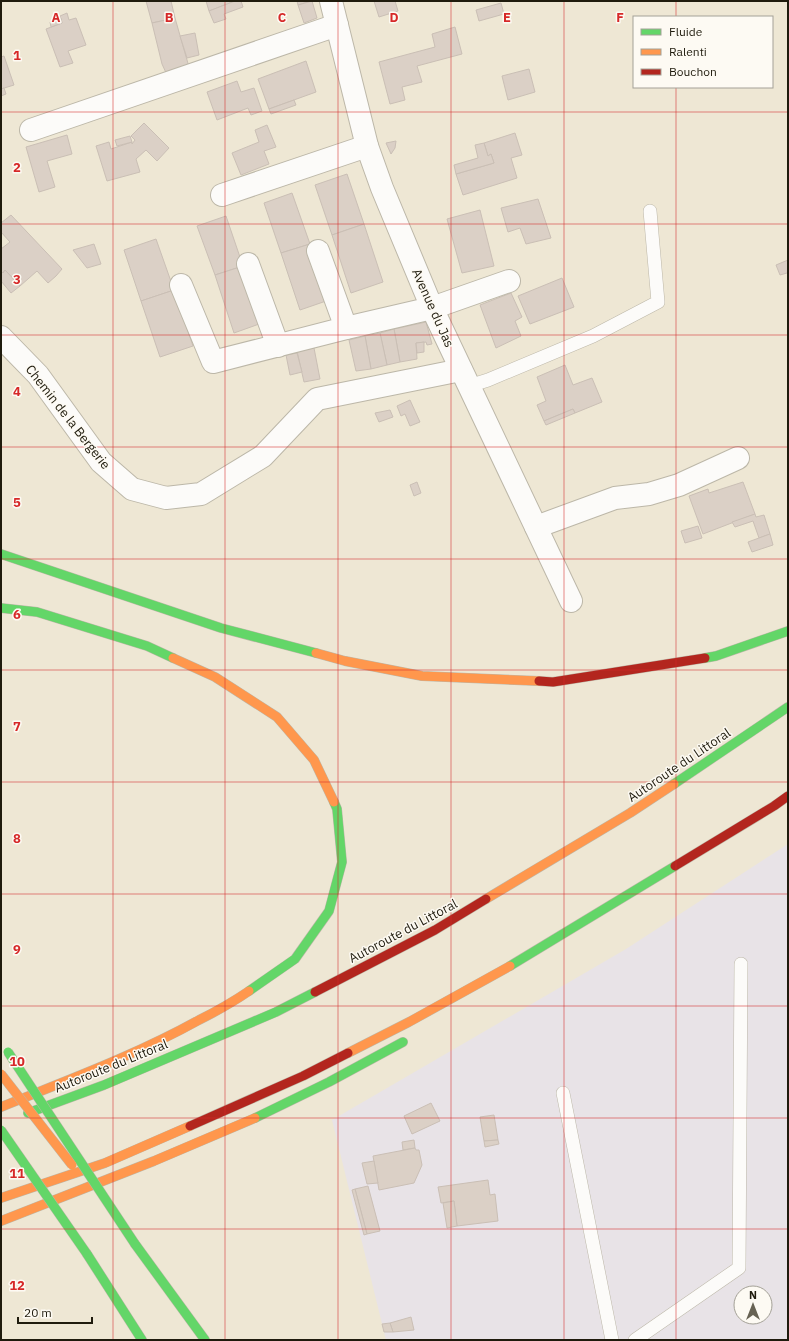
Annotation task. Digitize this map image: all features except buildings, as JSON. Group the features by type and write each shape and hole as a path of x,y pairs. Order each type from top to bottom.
{"main road":[{"path":"1,554 221,628 345,661 422,676 552,682 716,656 788,631"},
{"path":"1,608 37,612 147,646 215,677 277,716 314,760 337,809 342,862 329,911 295,959 236,1000 165,1039 87,1073 1,1107"},
{"name":"Autoroute du Littoral","path":"16,1117 104,1085 276,1012 434,930 630,813 788,707"},
{"path":"632,903 788,796"},
{"path":"1,1198 105,1163 303,1076 409,1022 521,960 774,806"},
{"path":"1,1221 187,1148 305,1095 409,1039"},
{"path":"6,1050 134,1244 205,1340"},
{"path":"1,1074 134,1244"},
{"path":"1,1130 87,1254 151,1340"},
{"path":"87,1254 142,1340"}],"street":[{"name":"Avenue du Jas","path":"331,1 367,146 382,188 432,308 571,601"},
{"path":"31,130 337,25"},
{"path":"222,194 367,146"},
{"path":"318,251 346,328"},
{"path":"248,264 278,346"},
{"path":"181,285 214,362 346,328 432,308 509,281"},
{"name":"Chemin de la Bergerie","path":"1,336 38,375 101,462 132,489 166,498 201,494 263,456 317,399 465,378"},
{"path":"536,527 615,498 649,494 679,484 738,458"}],"lane":[{"path":"465,378 488,380 593,336 658,302 650,211"},
{"path":"635,1340 739,1268 740,964"},
{"path":"563,1093 612,1340"}],"shaded area":[{"path":"788,844 788,1340 386,1340 332,1120 626,949"}],"traffic: fast":[{"path":"1,554 221,628 316,653"},
{"path":"1,608 37,612 147,646 173,658"},
{"path":"705,658 716,656 788,631"},
{"path":"674,784 788,707"},
{"path":"249,991 295,959 329,911 342,862 337,809 334,802"},
{"path":"510,966 675,866"},
{"path":"28,1113 104,1085 276,1012 315,992"},
{"path":"255,1118 329,1082 403,1042"},
{"path":"8,1052 135,1244"},
{"path":"1,1130 87,1254"},
{"path":"135,1244 205,1340"},
{"path":"87,1254 142,1340"}],"traffic: slow":[{"path":"316,653 345,661 422,676 539,681"},
{"path":"173,658 215,677 277,717 314,760 334,802"},
{"path":"486,899 630,813 674,784"},
{"path":"348,1053 409,1022 510,966"},
{"path":"1,1107 151,1045 219,1010 249,991"},
{"path":"1,1074 72,1165"},
{"path":"1,1221 154,1161 255,1118"},
{"path":"1,1198 105,1163 190,1126"}],"traffic: jam":[{"path":"539,681 553,682 705,658"},
{"path":"675,866 788,796"},
{"path":"315,992 435,930 486,899"},
{"path":"190,1126 303,1076 348,1053"}]}
